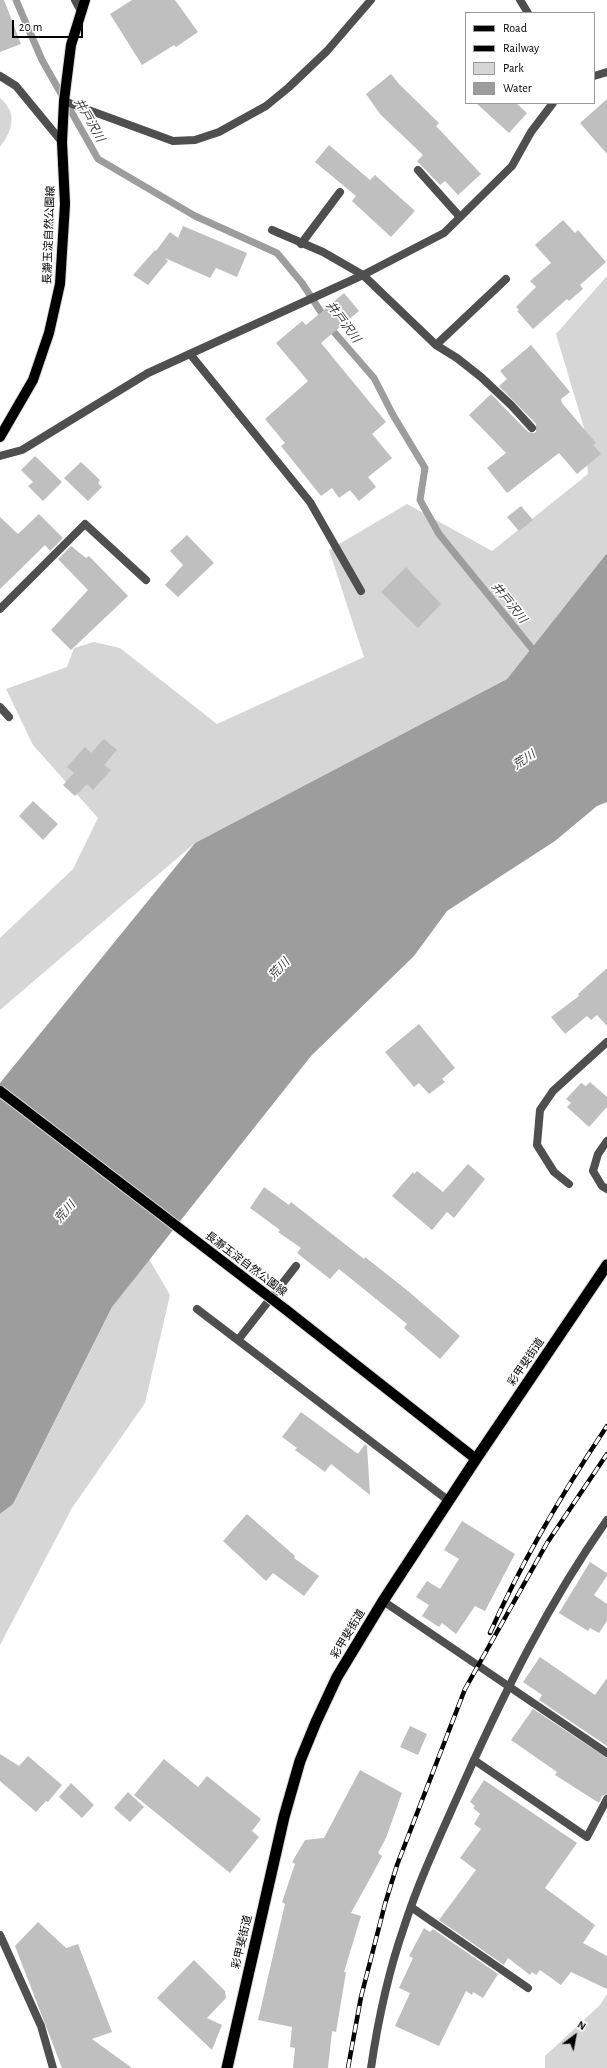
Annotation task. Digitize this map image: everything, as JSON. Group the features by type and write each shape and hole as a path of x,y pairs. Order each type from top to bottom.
{"highway":[{"name":"彩甲斐街道","path":"227,2068 284,1817 300,1761 337,1677 383,1601 607,1265"}],"main road":[{"name":"長瀞玉淀自然公園線","path":"0,437 33,380 48,333 60,284 65,204 62,142 64,101 71,45 85,0"},
{"name":"長瀞玉淀自然公園線","path":"0,1091 285,1309 476,1460"}],"street":[{"path":"76,0 81,11"},
{"path":"64,101 174,141 195,140 232,124 266,106 283,93 328,51 371,0"},
{"path":"520,0 527,12"},
{"path":"595,76 607,72"},
{"path":"0,76 16,86 62,142"},
{"path":"0,456 22,450 148,374 363,275 439,236 512,166 532,132 552,104"},
{"path":"418,170 460,217"},
{"path":"301,244 340,192"},
{"path":"272,230 301,244 323,252 363,275 436,344 481,377 511,405 532,428"},
{"path":"436,344 506,278"},
{"path":"190,354 310,502 361,591"},
{"path":"0,609 85,524 146,580"},
{"path":"0,707 9,717"},
{"path":"569,1184 554,1172 538,1145 540,1110 553,1091 607,1042"},
{"path":"607,1141 598,1154 593,1171 602,1186 607,1189"},
{"path":"238,1340 296,1266"},
{"path":"197,1309 449,1501"},
{"path":"371,2068 387,1981 422,1877 474,1760 535,1634 572,1570 607,1520"},
{"path":"383,1601 509,1685 607,1753"},
{"path":"474,1760 586,1837 607,1798"},
{"path":"411,1907 528,1988"},
{"path":"0,1935 41,2026 53,2068"}],"green space":[{"path":"0,98 9,110 12,122 8,134 0,147"},
{"path":"607,276 607,553 507,679 195,843 0,1010 0,938 73,869 98,818 33,745 6,689 67,667 74,648 94,642 120,648 217,724 364,657 329,550 407,504 492,551 588,474 584,428 556,334"},
{"path":"149,1259 170,1295 145,1403 72,1508 0,1645 0,1514 13,1504 112,1307"},
{"path":"607,1994 607,2068 545,2068 545,2056 600,2005"}],"water":[{"name":"荒川","path":"607,553 607,802 597,806 555,841 447,911 414,956 311,1056 112,1307 13,1504 0,1514 0,1083 195,843 507,679"}],"building":[{"path":"0,0 4,0 21,44 0,52"},
{"path":"132,0 175,0 198,32 176,47 174,45 142,65 110,14"},
{"path":"391,74 399,84 439,123 436,126 481,174 458,195 445,181 440,185 417,161 423,155 380,114 366,94"},
{"path":"607,99 607,154 580,123"},
{"path":"477,104 517,104 527,113 509,133"},
{"path":"329,145 370,180 375,175 415,211 391,237 352,201 356,196 315,162"},
{"path":"563,220 575,233 578,230 606,262 580,285 583,289 569,301 567,299 533,329 517,311 519,310 516,307 536,287 530,281 551,263 535,245"},
{"path":"183,226 247,253 237,277 216,268 210,278 165,258 168,261 148,285 133,275 155,250 156,251 170,232 178,238"},
{"path":"344,293 359,311 321,343 386,422 372,434 392,458 368,477 376,487 359,501 350,490 339,498 332,488 321,496 281,446 285,443 265,419 308,381 276,343 302,321 306,325"},
{"path":"531,345 570,392 561,399 562,403 596,443 593,445 601,454 577,474 559,453 507,493 487,468 506,453 469,415 491,394 528,432 536,432 536,424 499,386 507,379 500,371"},
{"path":"35,456 62,482 43,501 28,486 33,482 21,470"},
{"path":"81,462 100,480 98,483 102,487 88,501 64,478"},
{"path":"521,506 533,520 519,531 507,517"},
{"path":"39,514 63,538 50,551 45,545 0,589 0,517 18,534"},
{"path":"187,535 214,563 178,597 165,585 183,565 170,551"},
{"path":"71,546 86,558 89,556 128,596 71,650 51,630 88,590 58,559"},
{"path":"406,567 441,604 418,628 381,592"},
{"path":"104,739 117,750 104,765 111,770 93,790 87,784 75,796 63,785 74,773 67,767 85,747 91,753"},
{"path":"33,801 58,824 43,840 19,816"},
{"path":"607,968 607,1026 597,1015 591,1020 587,1016 565,1034 551,1017 579,996 578,994"},
{"path":"419,1024 455,1068 442,1079 445,1082 429,1094 419,1083 414,1087 385,1052"},
{"path":"590,1082 607,1097 607,1107 589,1127 567,1107 571,1103 566,1099 581,1083 586,1086"},
{"path":"468,1164 485,1179 454,1218 447,1212 432,1230 392,1196 413,1172 414,1174 417,1171 443,1192"},
{"path":"264,1187 289,1205 291,1202 364,1259 365,1257 408,1291 460,1336 440,1359 404,1328 407,1324 339,1269 330,1279 297,1253 301,1248 278,1232 280,1230 250,1208"},
{"path":"301,1412 358,1454 365,1444 367,1446 370,1495 331,1464 325,1472 295,1450 297,1448 282,1437"},
{"path":"247,1514 295,1556 294,1558 319,1576 304,1596 273,1573 266,1581 223,1541"},
{"path":"462,1521 515,1554 485,1611 475,1606 456,1634 442,1623 439,1627 422,1616 429,1605 416,1597 427,1581 440,1589 459,1559 444,1550"},
{"path":"590,1562 607,1573 607,1576 594,1595 607,1604 607,1621 599,1633 590,1628 588,1631 559,1613"},
{"path":"540,1657 595,1695 607,1678 607,1746 539,1700 542,1695 523,1682"},
{"path":"533,1709 607,1758 607,1794 602,1796 599,1803 555,1775 557,1772 511,1740"},
{"path":"410,1726 427,1734 418,1755 400,1747"},
{"path":"0,1754 19,1766 28,1756 62,1785 48,1802 46,1801 36,1812 0,1781"},
{"path":"164,1759 198,1787 207,1776 261,1819 252,1831 259,1837 230,1873 134,1795"},
{"path":"360,1770 402,1793 386,1838 378,1853 382,1856 351,1913 361,1916 344,1972 346,1972 336,2032 332,2031 328,2068 293,2068 295,2048 290,2047 292,2027 258,2020 285,1904 282,1902 295,1864 292,1862 305,1840 324,1838"},
{"path":"484,1780 577,1843 545,1888 595,1925 583,1943 607,1956 607,1989 571,1972 561,1985 540,1970 536,1975 532,1972 530,1975 508,1958 504,1965 439,1920 476,1870 460,1858 481,1829 474,1824 480,1814 473,1808 475,1806 470,1802"},
{"path":"71,1783 94,1805 82,1818 59,1797"},
{"path":"128,1792 144,1807 130,1822 114,1808"},
{"path":"38,1922 66,1948 78,1944 112,2032 92,2039 132,2068 62,2068 15,1946"},
{"path":"424,1928 430,1932 433,1929 498,1974 483,1998 473,1992 472,1995 466,1991 439,2046 395,2026 410,1993 399,1988 413,1958 409,1956"},
{"path":"194,1960 225,1991 226,1998 207,2018 222,2025 212,2050 157,1998"}],"waterway":[{"name":"井戸沢川","path":"16,0 42,60 98,159 195,216 277,253 302,283 334,332 374,378 393,415 425,468 420,500 439,534 538,656"}],"railway":[{"path":"490,1633 529,1553 607,1426"},
{"path":"348,2068 361,1997 385,1904 397,1865 465,1689 547,1543 607,1454"}]}
